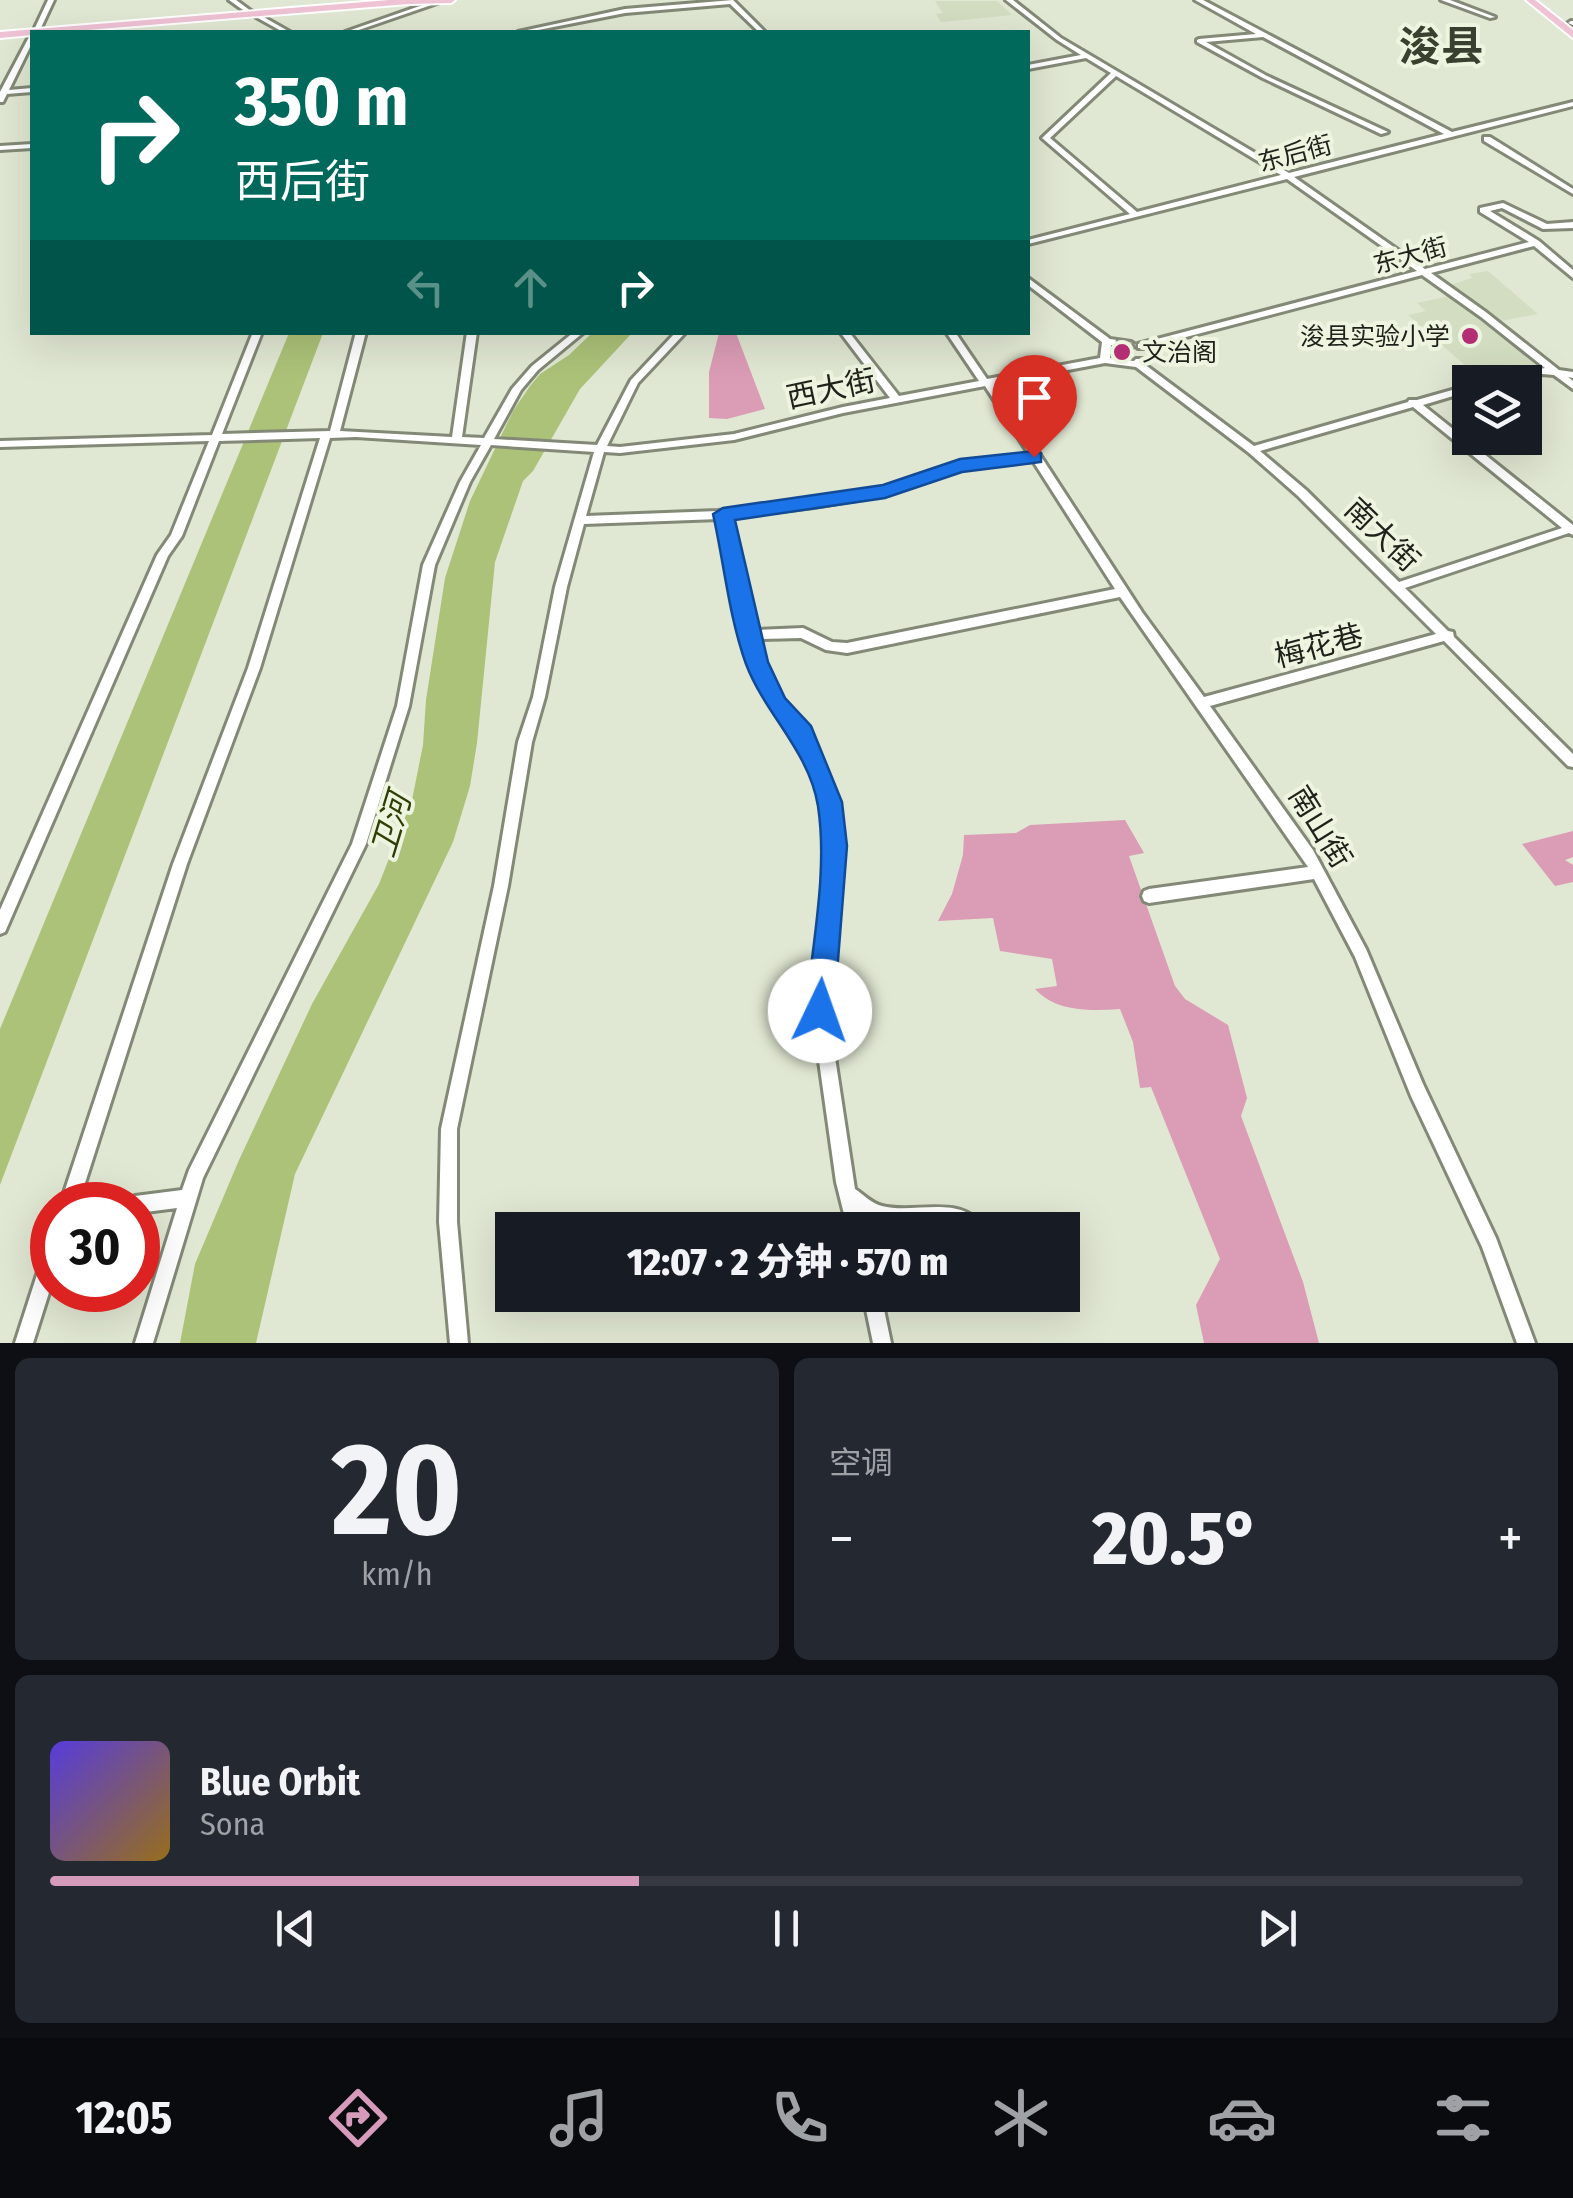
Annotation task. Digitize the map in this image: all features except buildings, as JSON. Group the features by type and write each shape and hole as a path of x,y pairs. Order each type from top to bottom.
{"main road":[{"path":"81,30 421,0"},
{"path":"373,4 451,0"},
{"path":"1530,0 1573,36"},
{"path":"1542,0 1572,24"},
{"path":"80,30 258,15"},
{"path":"0,36 30,34"}],"street":[{"path":"36,30 51,0"},
{"path":"232,0 284,30"},
{"path":"1009,0 1086,56 1288,176 1424,272 1573,386"},
{"path":"1198,0 1449,134"},
{"path":"1444,0 1492,17"},
{"path":"354,30 440,1"},
{"path":"531,30 625,10 730,1 760,30"},
{"path":"1265,34 1199,42 1265,78 1384,132"},
{"path":"2,96 30,42"},
{"path":"1030,66 1086,56"},
{"path":"1117,72 1046,138 1136,215"},
{"path":"2,96 30,90"},
{"name":"东后街","path":"1030,242 1573,104"},
{"path":"1487,140 1573,192"},
{"path":"0,148 30,146"},
{"path":"1573,225 1546,226 1503,205 1483,210 1536,243 1573,275"},
{"name":"东大街","path":"1140,346 1536,243"},
{"path":"1030,283 1107,341 1140,346 1139,365"},
{"path":"0,927 163,555 176,536 222,438 257,335"},
{"path":"76,1182 180,864 254,668 324,436 360,335"},
{"path":"457,438 472,335"},
{"path":"459,1343 448,1222 449,1130 467,1031 501,886 525,742 599,450 634,382 679,335"},
{"path":"846,335 897,400"},
{"name":"南山街","path":"952,335 1123,592 1258,780 1318,872 1362,954 1416,1090 1490,1244 1526,1343"},
{"path":"144,1343 186,1198 359,844 403,706 429,565 517,389 568,337"},
{"path":"1104,360 1107,341"},
{"name":"西大街","path":"0,444 324,436 457,438 599,450 734,436 1104,360 1139,365"},
{"name":"南大街","path":"1139,365 1252,450 1450,635 1573,762"},
{"path":"1542,371 1573,374"},
{"path":"1252,450 1452,392"},
{"path":"1413,402 1572,530"},
{"path":"580,520 723,514 885,491 960,466 1034,457"},
{"path":"723,514 757,662 776,704 802,733 830,802 834,846 820,1011 854,1212"},
{"path":"1398,586 1572,530"},
{"path":"750,635 803,633 830,648 847,648 1123,592"},
{"name":"梅花巷","path":"1201,704 1450,635"},
{"path":"1150,896 1318,872"},
{"path":"850,1194 861,1208 871,1212"},
{"path":"160,1202 186,1198"},
{"path":"24,1343 34,1312"},
{"path":"876,1312 882,1343"}],"shaded area":[{"path":"935,1 997,1 1012,15 941,22 936,14 943,13"},
{"name":"浚县实验小学","path":"1488,271 1538,314 1491,323 1547,367 1465,365 1408,315 1426,311 1417,303 1459,294 1450,285 1472,278 1469,274"},
{"path":"288,335 322,335 0,1185 0,1029"},
{"path":"590,335 630,335 580,389 533,471 523,481 495,562 477,743 470,786 453,842 295,1174 256,1343 180,1343 195,1264 239,1160 312,1004 379,884 412,800 445,578 470,501 513,411 540,374"},
{"path":"718,335 737,335 765,409 727,419 709,418 709,372"},
{"path":"1125,820 1144,853 1129,856 1175,986 1185,999 1228,1025 1247,1098 1241,1116 1303,1282 1319,1343 1204,1343 1196,1305 1220,1259 1151,1087 1140,1088 1133,1042 1120,1009 1074,1008 1043,997 1035,989 1057,986 1052,959 1000,951 993,918 938,921 952,894 963,855 964,835 1016,833 1030,825"},
{"path":"1573,831 1573,857 1565,860 1573,865 1573,882 1555,886 1522,844"}],"place":[{"name":"浚县实验小学","path":"1470,336"},
{"name":"文治阁","path":"1122,352"}],"district":[{"name":"浚县","path":"1441,46"}],"route":[{"path":"820,1011 834,846 830,802 826,784 802,733 776,704 757,662 723,514 885,491 937,471 1034,457"}],"water label":[{"name":"卫河","path":"391,825"}]}
